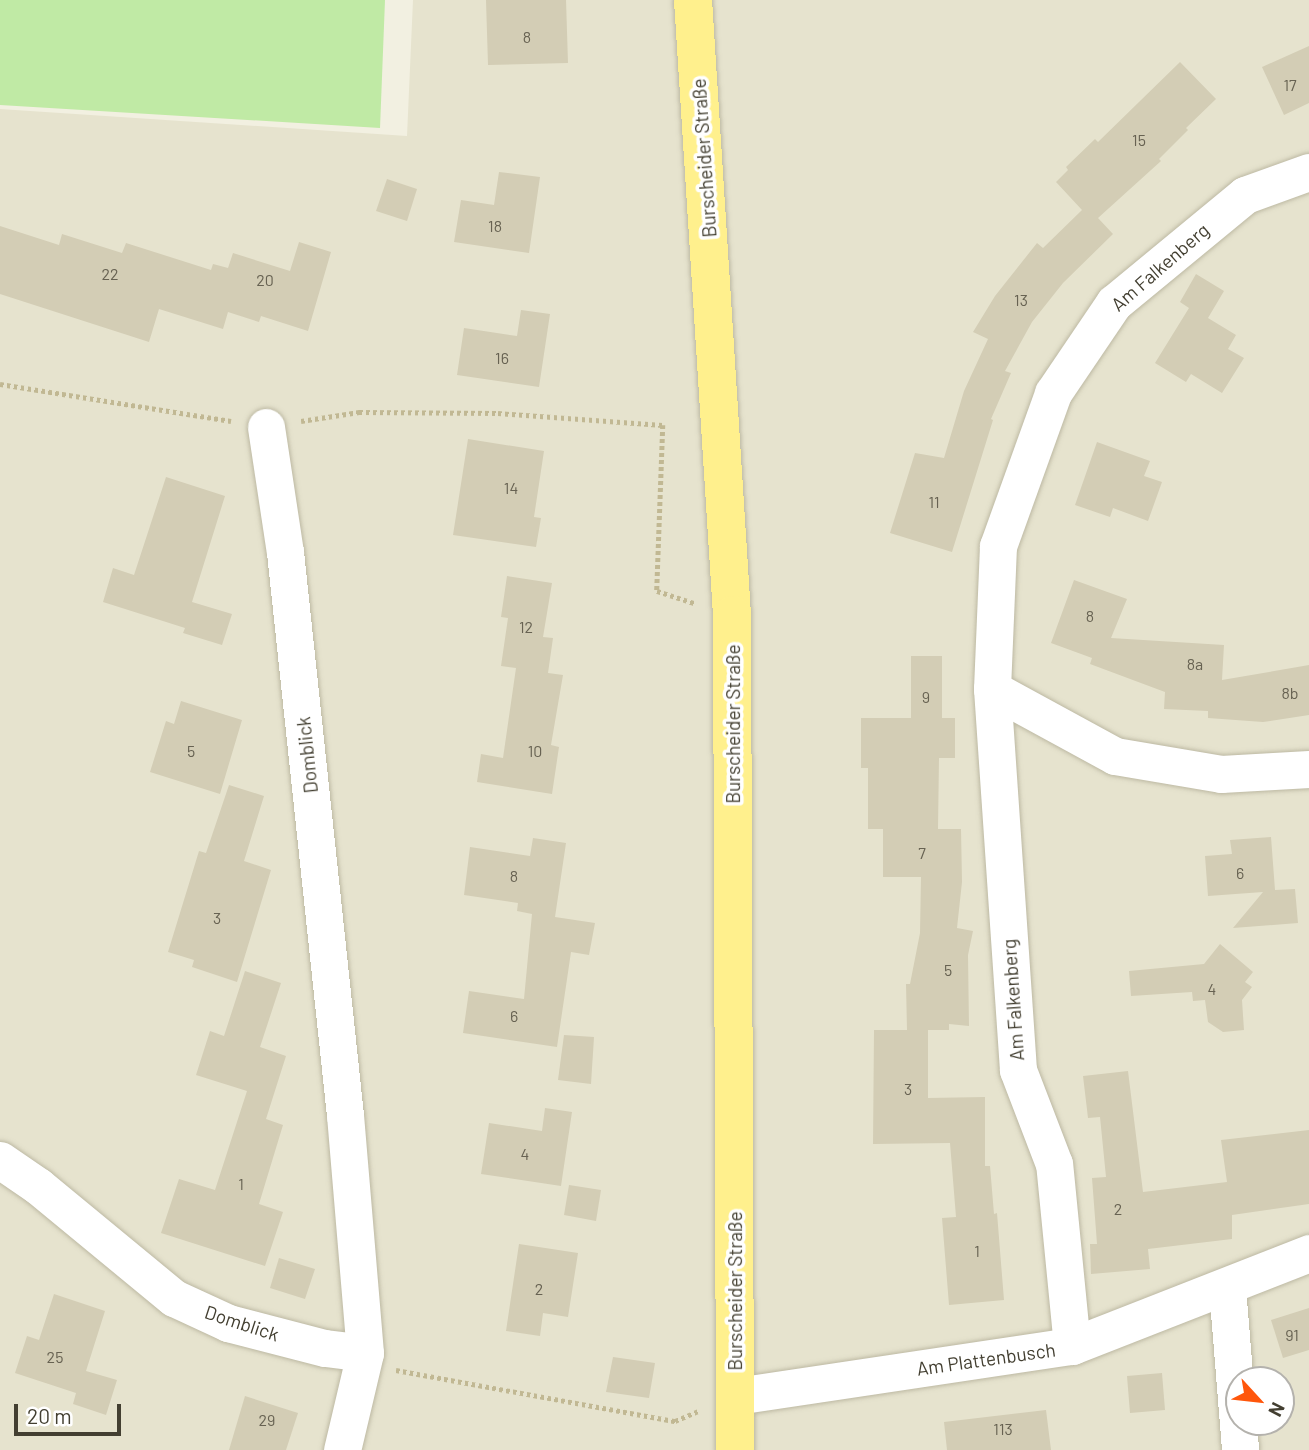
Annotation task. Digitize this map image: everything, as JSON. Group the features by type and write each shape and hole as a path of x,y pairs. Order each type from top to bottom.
{"main road":[{"name":"Burscheider Straße","path":"694,0 732,615 735,1450"}],"street":[{"name":"Am Falkenberg","path":"1072,1346 1054,1164 1018,1070 992,689 998,546 1053,393 1114,303 1244,195 1309,172"},
{"name":"Domblick","path":"266,427 285,552 345,1115 365,1353 342,1450"},
{"path":"992,689 1115,756 1221,774 1309,769"},
{"name":"Domblick","path":"0,1160 38,1186 174,1298 228,1323 325,1348 365,1353"},
{"name":"Am Plattenbusch","path":"736,1396 1072,1346 1309,1253"},
{"path":"1227,1287 1240,1450"}],"path":[{"path":"0,384 266,427 359,412 498,413 663,425 657,591 732,615"},
{"path":"365,1353 397,1370 675,1421 736,1396"}],"shaded area":[{"path":"413,0 1309,0 1309,1450 0,1450 0,109 407,136"}],"green space":[{"path":"0,0 385,0 380,128 0,105"}],"building":[{"path":"486,0 566,0 568,63 488,65"},
{"path":"1309,46 1309,103 1284,115 1262,67"},
{"path":"1180,62 1216,99 1186,128 1188,130 1159,159 1161,161 1098,218 1113,234 1063,283 1032,322 1005,371 1011,373 991,419 993,420 952,552 890,533 915,453 944,458 964,391 988,339 973,332 995,296 1037,243 1043,248 1082,210 1056,182 1068,170 1066,167 1095,139 1098,142"},
{"path":"499,172 540,177 529,253 454,242 461,200 494,205"},
{"path":"387,179 417,189 407,221 376,211"},
{"path":"0,226 59,245 62,234 122,253 126,243 211,270 213,264 228,268 233,253 290,271 299,242 331,252 308,331 261,316 259,322 228,312 223,329 159,309 149,342 0,294"},
{"path":"1196,274 1224,291 1208,318 1236,335 1228,349 1244,358 1222,393 1191,374 1186,382 1155,363 1189,308 1180,302"},
{"path":"521,310 550,314 539,387 457,375 464,328 517,336"},
{"path":"468,439 544,451 534,517 541,518 536,547 453,535"},
{"path":"1097,442 1150,461 1144,476 1162,482 1148,521 1113,508 1110,517 1075,505"},
{"path":"166,477 225,496 192,602 232,614 222,645 183,633 185,628 103,602 113,568 134,575"},
{"path":"507,576 552,583 543,637 553,638 548,673 563,675 551,745 559,747 552,794 477,782 481,754 503,758 516,668 501,666 508,618 501,617"},
{"path":"1074,580 1127,599 1111,638 1224,645 1222,680 1309,665 1309,715 1263,722 1208,718 1208,711 1164,709 1165,692 1090,664 1092,658 1051,643"},
{"path":"911,656 942,656 942,718 955,718 955,758 939,758 938,829 961,829 962,882 957,928 973,931 968,955 969,1026 949,1024 949,1030 928,1030 928,1098 985,1097 985,1166 990,1166 994,1214 997,1213 1004,1300 949,1305 942,1218 956,1217 950,1143 873,1144 874,1030 907,1030 906,984 910,984 920,933 921,877 883,877 883,829 868,829 868,768 861,768 861,718 911,718"},
{"path":"181,701 242,720 220,794 150,772 166,721 174,724"},
{"path":"229,785 264,796 244,861 271,870 237,982 192,967 194,960 168,952 199,851 206,853"},
{"path":"1271,837 1275,890 1295,889 1298,923 1233,928 1263,892 1208,896 1205,856 1232,854 1230,840"},
{"path":"533,838 566,843 555,917 595,923 589,955 571,952 557,1047 463,1033 469,991 524,999 532,914 517,911 518,903 464,895 470,847 530,856"},
{"path":"1220,944 1253,972 1245,982 1252,987 1242,1000 1244,1030 1223,1032 1208,1022 1205,1000 1193,1001 1192,992 1131,996 1129,971 1204,964"},
{"path":"245,971 281,983 260,1047 286,1056 266,1119 283,1125 259,1204 283,1212 265,1266 161,1233 179,1179 215,1190 247,1091 196,1075 210,1031 224,1036"},
{"path":"564,1035 594,1037 591,1084 558,1080"},
{"path":"1128,1071 1143,1192 1227,1182 1221,1140 1309,1130 1309,1204 1232,1215 1232,1239 1148,1249 1150,1269 1091,1274 1090,1244 1097,1244 1092,1178 1106,1177 1100,1117 1088,1118 1083,1076"},
{"path":"545,1108 572,1112 561,1186 481,1174 489,1123 542,1131"},
{"path":"569,1185 601,1190 596,1221 564,1215"},
{"path":"519,1244 578,1253 568,1317 543,1313 540,1336 506,1331"},
{"path":"279,1258 315,1269 305,1299 270,1288"},
{"path":"54,1294 105,1311 86,1371 117,1380 106,1415 73,1404 76,1393 15,1373 27,1336 39,1340"},
{"path":"1309,1308 1309,1350 1283,1358 1271,1320"},
{"path":"613,1357 655,1363 649,1398 606,1392"},
{"path":"1162,1373 1165,1410 1130,1413 1127,1376"},
{"path":"245,1396 298,1413 286,1450 229,1450"},
{"path":"1046,1410 1051,1450 947,1450 944,1422"}]}
